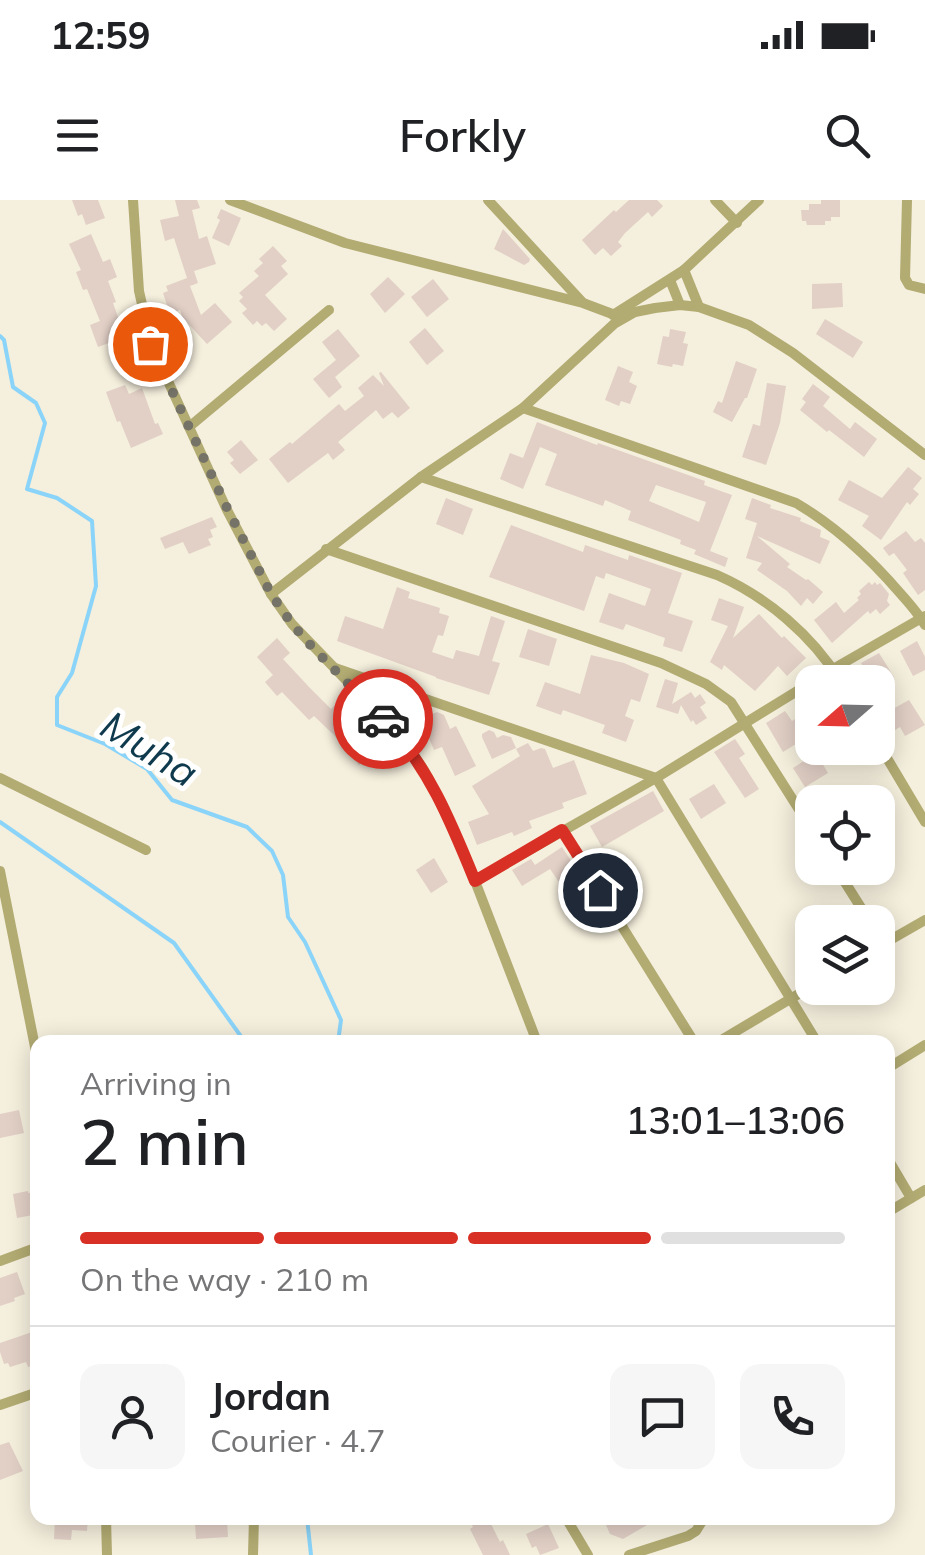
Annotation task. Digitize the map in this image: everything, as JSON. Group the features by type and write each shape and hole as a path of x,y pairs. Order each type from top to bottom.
{"street":[{"path":"133,200 134,242 150,344 228,510 271,594 292,624 403,739 424,770 475,881 534,1035"},
{"path":"230,200 364,249 458,270 618,316 680,306 698,307 749,325 794,353 925,455"},
{"path":"488,200 582,303"},
{"path":"715,200 737,223"},
{"path":"271,594 421,477 523,408 618,316 684,270 759,200"},
{"path":"907,200 905,278 909,285 925,289"},
{"path":"684,270 698,307"},
{"path":"670,280 680,306"},
{"path":"189,427 330,310"},
{"path":"523,408 796,503 848,538 924,619 838,665"},
{"path":"421,477 718,575 773,606 829,665"},
{"path":"326,549 661,663 706,684 731,702 795,802"},
{"path":"331,667 656,778 813,1035"},
{"path":"475,881 656,778 795,691"},
{"path":"891,765 925,822"},
{"path":"0,778 146,850"},
{"path":"562,830 690,1035"},
{"path":"0,871 33,1035"},
{"path":"895,934 925,920"},
{"path":"730,1035 795,997"},
{"path":"895,1064 925,1045"},
{"path":"895,1171 911,1198"},
{"path":"895,1208 925,1190"},
{"path":"0,1261 30,1251"},
{"path":"0,1405 30,1395"},
{"path":"106,1525 107,1555"},
{"path":"253,1555 254,1525"},
{"path":"570,1525 588,1555"},
{"path":"629,1555 688,1536 700,1525"}],"building":[{"path":"72,200 98,200 105,218 86,225"},
{"path":"175,200 197,200 200,208 192,210 199,239 207,236 216,264 194,271 198,283 190,286 201,315 215,303 232,322 207,344 180,310 170,314 163,293 168,291 166,286 187,278 174,238 165,241 160,220 179,216"},
{"path":"629,200 657,200 663,206 652,217 648,212 625,233 618,242 622,246 611,256 603,248 595,255 582,240"},
{"path":"821,200 840,200 840,217 831,217 825,225 807,225 802,221 801,210 809,210 809,204 821,204"},
{"path":"221,209 241,218 229,246 212,238"},
{"path":"503,229 529,262 524,265 494,249"},
{"path":"91,234 103,262 110,259 117,277 108,281 125,337 98,347 90,325 100,321 87,289 83,290 76,272 81,270 69,244"},
{"path":"273,246 287,261 281,266 288,274 265,295 287,319 274,331 266,323 262,326 257,321 253,325 242,313 247,309 239,301 243,297 239,293 259,276 254,271 263,263 259,259"},
{"path":"388,277 405,294 385,313 370,294"},
{"path":"433,279 449,299 427,317 411,297"},
{"path":"842,283 843,307 812,309 812,284"},
{"path":"825,319 863,342 853,358 816,334"},
{"path":"425,328 444,351 427,365 409,342"},
{"path":"338,329 360,356 335,377 342,387 329,398 313,379 336,360 322,342"},
{"path":"670,329 686,332 683,343 688,344 683,366 657,364 663,336 669,337"},
{"path":"736,361 757,369 747,398 732,422 713,412 718,401 722,403"},
{"path":"618,366 633,372 629,382 637,386 630,404 621,401 619,406 605,400"},
{"path":"381,372 410,408 398,418 392,412 383,419 376,410 338,442 345,450 333,460 328,453 288,483 269,459 339,404 345,411 364,396 358,388 373,375 384,386"},
{"path":"767,383 786,386 780,423 766,465 742,457 753,424 760,426"},
{"path":"813,384 830,397 823,406 850,429 855,422 877,439 864,457 800,410 806,402 802,399"},
{"path":"125,385 129,394 142,388 155,424 163,434 131,448 106,392"},
{"path":"537,422 705,481 704,485 732,495 710,551 728,558 725,567 694,554 696,550 680,544 681,540 628,520 631,511 605,500 603,506 545,485 557,454 540,447 523,489 500,479 510,453 523,458","holes":["656,485 706,502 699,522 649,501"]},
{"path":"241,440 258,460 240,474 230,463 234,460 227,452"},
{"path":"908,467 922,478 913,489 919,494 910,505 907,502 881,540 862,526 869,516 838,500 849,480 882,498"},
{"path":"446,498 473,509 463,535 436,524"},
{"path":"752,498 801,518 800,521 821,530 820,537 830,541 820,564 757,536 790,564 787,567 823,592 813,604 807,598 801,606 757,570 762,563 746,558 757,523 745,519"},
{"path":"212,517 217,527 210,530 211,545 189,554 183,542 165,549 160,538"},
{"path":"511,525 583,552 585,545 682,573 668,613 693,621 682,652 663,646 665,638 626,624 623,630 599,622 609,593 645,606 651,589 606,573 604,579 596,576 584,611 489,577"},
{"path":"906,531 915,542 921,538 925,543 925,590 918,595 903,573 907,570 894,553 889,556 883,548"},
{"path":"869,582 880,583 889,594 890,605 880,614 876,609 870,614 868,611 832,643 814,620 836,602 844,613 859,600 859,591"},
{"path":"397,587 410,592 408,598 440,608 439,613 449,616 443,636 438,635 432,652 453,659 456,650 479,656 491,616 505,621 492,661 500,663 489,695 337,641 345,616 383,629"},
{"path":"719,598 744,607 733,638 759,614 806,658 787,676 778,666 755,691 724,665 722,670 710,662 728,626 711,620"},
{"path":"528,629 557,639 549,666 519,657"},
{"path":"277,638 290,653 283,659 331,709 338,702 378,749 359,765 314,716 309,720 282,692 277,696 265,682 273,675 257,657"},
{"path":"917,641 925,657 925,670 913,676 900,651"},
{"path":"879,653 886,665 862,665"},
{"path":"591,655 649,674 640,702 631,699 625,716 634,720 626,742 602,733 605,725 563,710 561,715 536,706 545,682 580,694"},
{"path":"665,679 678,683 672,704 691,692 695,698 700,694 706,703 700,707 707,718 696,725 681,705 678,714 656,707"},
{"path":"909,700 925,725 905,736 900,727 895,730 895,708"},
{"path":"785,711 792,721 795,719 795,745 783,752 766,723"},
{"path":"437,712 444,715 450,729 456,726 476,766 455,776 442,747 434,750 421,719"},
{"path":"489,730 497,738 511,737 516,748 492,759 482,737"},
{"path":"735,739 745,754 739,758 759,789 745,798 714,752"},
{"path":"528,743 533,751 545,749 553,768 574,760 587,794 529,821 532,828 477,845 468,822 489,814 472,786 520,756 516,749"},
{"path":"823,765 828,773 804,785 793,768"},
{"path":"714,784 726,803 701,819 689,799"},
{"path":"653,791 664,811 602,847 590,826"},
{"path":"562,847 579,873 561,885 550,869 522,886 512,870 531,859 535,865"},
{"path":"434,858 448,882 431,893 416,870"},
{"path":"19,1110 24,1133 0,1138 0,1114"},
{"path":"30,1193 30,1216 17,1218 13,1194"},
{"path":"17,1272 25,1294 0,1306 0,1278"},
{"path":"30,1333 30,1366 26,1362 10,1367 4,1364 0,1343"},
{"path":"9,1442 23,1471 0,1480 0,1445"},
{"path":"55,1525 87,1525 87,1531 72,1530 71,1540 54,1539"},
{"path":"195,1525 227,1525 228,1537 196,1539"},
{"path":"492,1525 510,1555 483,1555 470,1529"},
{"path":"548,1525 559,1548 540,1555 526,1534"},
{"path":"606,1525 647,1525 623,1539 610,1534"}],"waterway":[{"name":"Muha","path":"0,336 13,387 36,403 45,423 27,489 57,498 92,521 96,586 72,673 57,697 57,725 105,744 147,769 172,800 247,827 272,851 283,875 288,917 305,942 341,1020 339,1035"},
{"path":"0,822 174,943 240,1035"},
{"name":"Muha","path":"308,1525 311,1555"}],"way so far":[{"path":"150,344 271,594 313,648 383,719"}],"route":[{"path":"383,719 403,739 424,770 475,881 562,830 600,890"}]}
